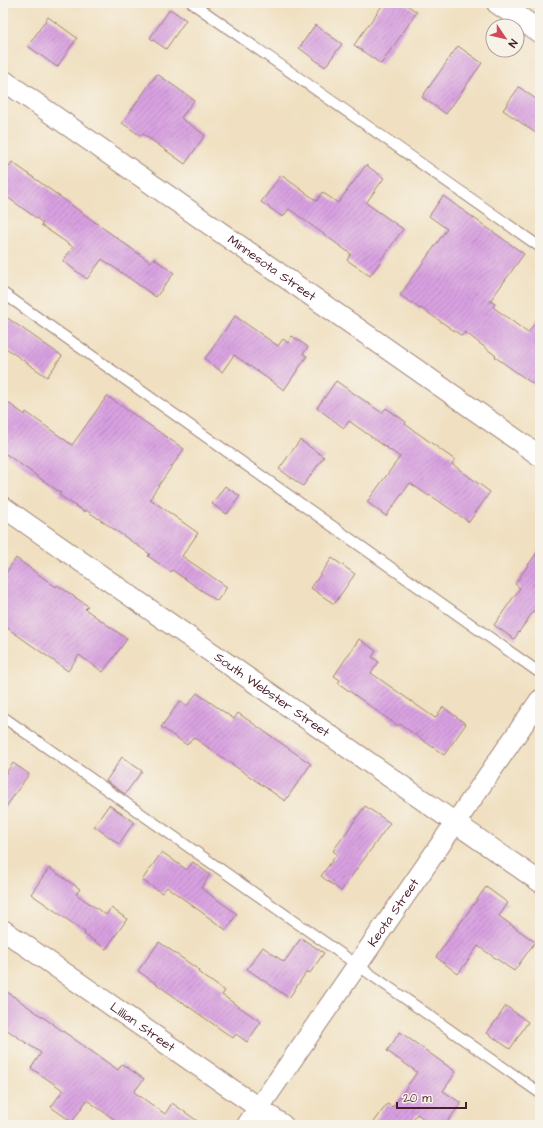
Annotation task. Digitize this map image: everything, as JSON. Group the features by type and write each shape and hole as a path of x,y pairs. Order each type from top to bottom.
{"street":[{"path":"498,3 540,32"},
{"name":"Minnesota Street","path":"3,80 540,456"},
{"name":"South Webster Street","path":"3,507 540,882"},
{"name":"Keota Street","path":"247,1125 540,700"},
{"name":"Lillian Street","path":"3,930 283,1125"}],"lane":[{"path":"192,3 540,247"},
{"path":"3,293 540,673"},
{"path":"3,717 540,1093"}],"building":[{"path":"384,3 404,3 417,12 381,64 354,45"},
{"path":"170,9 186,20 166,49 150,38"},
{"path":"48,17 77,38 57,67 28,46"},
{"path":"315,25 342,44 325,67 299,48"},
{"path":"458,46 482,63 446,114 422,97"},
{"path":"157,74 194,100 181,118 205,135 185,164 143,134 141,136 122,123"},
{"path":"519,87 540,102 540,136 503,110"},
{"path":"12,162 150,262 153,258 174,273 156,297 102,259 87,279 63,261 73,247 41,225 43,223 3,194 3,175"},
{"path":"366,165 384,178 366,203 403,229 370,276 347,260 351,254 289,209 283,217 261,202 281,175 317,201 322,192 338,203"},
{"path":"443,196 524,254 490,301 495,304 493,307 528,333 540,316 540,389 495,357 496,356 465,332 462,336 400,295 447,229 429,216"},
{"path":"3,315 62,356 47,377 3,346"},
{"path":"235,316 278,346 283,339 288,343 292,336 308,347 303,354 307,356 284,390 234,355 222,372 205,359"},
{"path":"336,381 382,413 386,408 406,422 405,424 455,460 452,464 490,492 469,522 410,483 386,516 367,502 400,457 349,421 344,428 317,408"},
{"path":"107,396 184,449 150,499 198,533 182,556 227,587 217,601 172,570 171,572 148,556 150,554 86,510 85,512 59,495 61,493 3,452 3,399 25,415 26,412 72,445"},
{"path":"300,440 324,457 303,486 279,469"},
{"path":"225,486 240,496 227,514 212,504"},
{"path":"540,548 540,602 514,639 494,625 520,588 515,584"},
{"path":"16,558 56,587 57,585 88,606 85,609 127,639 103,672 79,655 68,671 3,625 3,577"},
{"path":"332,558 355,574 334,604 311,588"},
{"path":"359,639 376,651 372,657 379,662 371,673 435,718 443,707 466,724 444,755 400,724 398,726 338,683 340,680 334,676"},
{"path":"197,693 234,719 238,713 311,764 285,801 193,737 187,745 161,727 180,701 187,706"},
{"path":"122,757 142,771 125,794 106,781"},
{"path":"13,763 29,774 3,811 3,777"},
{"path":"109,805 134,822 119,844 94,826"},
{"path":"365,806 390,823 341,891 321,876 337,854 333,851"},
{"path":"162,852 187,870 193,862 210,875 201,888 237,914 226,930 167,887 162,893 142,880"},
{"path":"49,868 80,889 76,894 106,915 111,908 127,919 106,949 84,934 85,932 31,894"},
{"path":"486,887 508,903 499,916 535,942 514,971 478,946 458,974 436,957"},
{"path":"301,938 324,953 310,973 307,971 289,998 247,969 263,947 284,962"},
{"path":"159,942 199,970 198,972 225,991 222,995 261,1022 247,1042 236,1034 233,1038 138,971"},
{"path":"3,989 118,1070 122,1064 144,1079 134,1092 165,1114 172,1103 203,1125 122,1125 87,1100 72,1122 51,1107 63,1090 31,1068 41,1053 3,1027"},
{"path":"506,1006 528,1022 510,1049 487,1033"},
{"path":"400,1032 456,1072 443,1091 461,1103 445,1125 433,1125 417,1114 412,1121 418,1125 372,1125 387,1104 393,1107 417,1072 387,1051"}]}
